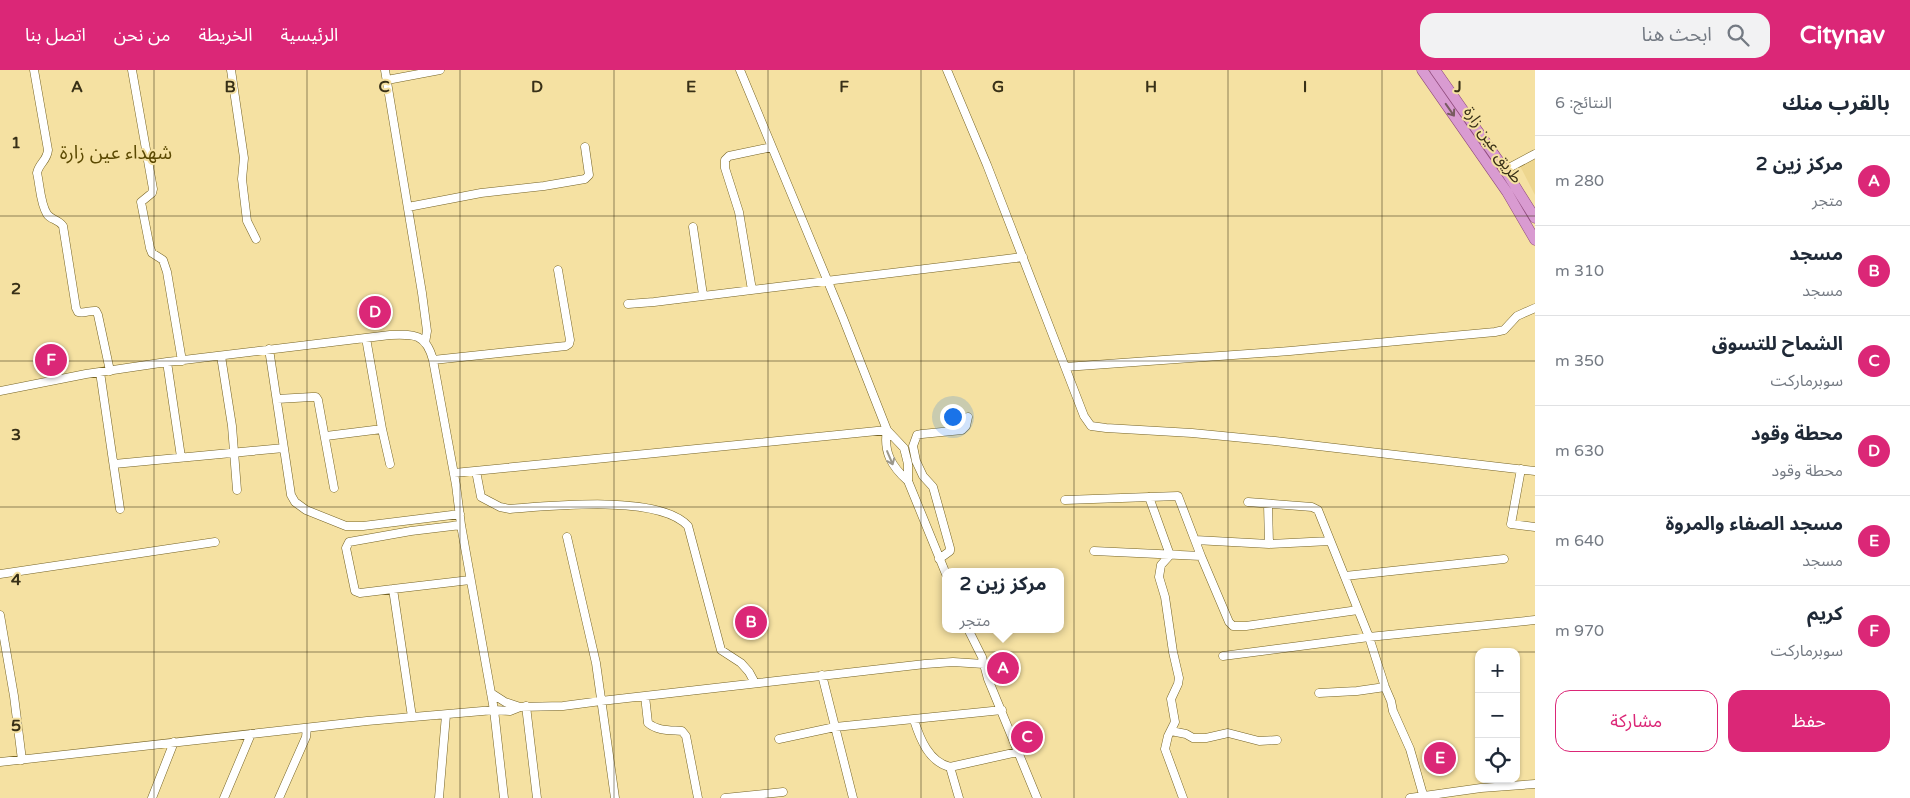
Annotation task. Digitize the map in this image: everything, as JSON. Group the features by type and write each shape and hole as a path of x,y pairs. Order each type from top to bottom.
{"main road":[{"name":"طريق عين زارة","path":"1422,70 1507,192 1535,240"},
{"name":"طريق عين زارة","path":"1435,70 1505,170 1535,218"}],"street":[{"path":"34,70 48,150 47,157 37,173 46,212 52,219 59,221 62,226 78,312 96,311 98,315 110,371"},
{"path":"132,70 153,189 152,193 141,202 150,248 152,253 163,260 167,272 182,362"},
{"path":"231,70 244,158 242,179 248,221 256,239"},
{"path":"385,70 427,331 425,342"},
{"path":"387,80 440,70"},
{"path":"740,70 887,430 904,448 908,464 908,481"},
{"path":"947,70 1023,257 1084,416 1089,423 1094,426 1275,441 1535,471"},
{"path":"408,207 471,195 585,179 589,175 585,147"},
{"path":"752,290 739,212 725,168 725,160 729,156 772,147"},
{"path":"1505,170 1535,154"},
{"path":"693,227 703,295"},
{"path":"628,304 1023,257"},
{"path":"433,360 569,344 570,340 558,270"},
{"path":"1066,367 1290,351 1495,332 1504,330 1517,316 1535,308"},
{"path":"0,391 100,372 269,349 411,334 422,338 429,348 433,360 454,473 470,580 494,710 504,798"},
{"path":"366,338 390,464"},
{"path":"269,349 291,495 295,502 306,510 346,526 363,526 460,514"},
{"path":"221,356 232,426 237,490"},
{"path":"167,362 181,457"},
{"path":"100,372 120,509"},
{"path":"277,399 316,397 318,400 334,488"},
{"path":"939,559 948,554 950,548 933,487 923,476 916,461 913,446 914,440 922,434 962,430 966,426 968,417"},
{"path":"326,436 382,429"},
{"path":"454,473 887,430"},
{"path":"887,430 885,440 891,462 908,481 943,568"},
{"path":"114,464 284,448"},
{"path":"1521,469 1511,524 1535,527"},
{"path":"476,470 481,498 500,507 510,509 609,505 630,506 657,510 684,521 688,526 721,650 741,663 755,683"},
{"path":"1065,500 1178,496 1201,556 1232,626 1246,626 1358,610"},
{"path":"1149,497 1170,555"},
{"path":"1248,502 1314,508 1318,510 1369,637 1393,711 1410,750 1423,797"},
{"path":"1268,504 1269,544"},
{"path":"461,526 411,531 349,542 346,548 354,591 360,593 470,580"},
{"path":"567,537 588,625 615,798"},
{"path":"1195,540 1269,544 1330,541"},
{"path":"0,574 215,542"},
{"path":"1094,551 1201,556"},
{"path":"1170,555 1163,562 1158,573 1165,597 1172,652 1179,678 1171,697 1175,722 1165,748 1183,798"},
{"path":"1345,576 1504,559"},
{"path":"393,589 412,717"},
{"path":"0,616 14,696 22,760"},
{"path":"1223,656 1369,637 1535,620"},
{"path":"970,633 1037,798"},
{"path":"0,762 412,717 494,710 510,711 523,707 563,706 601,702 822,675 953,662 984,664"},
{"path":"822,675 853,798"},
{"path":"1319,694 1385,687"},
{"path":"491,693 502,701 523,707"},
{"path":"645,696 648,723 662,730 682,731 686,736 698,798"},
{"path":"523,707 537,798"},
{"path":"778,739 835,727 1002,710"},
{"path":"439,798 446,715"},
{"path":"914,720 924,744 935,761 950,767 1018,752"},
{"path":"279,798 306,737 307,728"},
{"path":"1171,731 1186,734 1193,738 1206,738 1228,733 1259,741 1277,740"},
{"path":"224,798 251,734"},
{"path":"152,798 174,742"},
{"path":"950,767 959,798"},
{"path":"1410,798 1458,795 1481,788 1535,784"},
{"path":"1481,788 1483,798"},
{"path":"725,798 783,792"}],"shaded area":[{"path":"1535,156 1535,195 1519,164"}],"place":[{"name":"محطة وقود","path":"375,312"},
{"name":"كريم","path":"51,360"},
{"name":"مسجد","path":"751,622"},
{"name":"مركز زين 2","path":"1003,668"},
{"name":"الشماح للتسوق","path":"1027,737"},
{"name":"مسجد الصفاء والمروة","path":"1440,758"}],"district":[{"name":"شهداء عين زارة","path":"116,153"}]}
